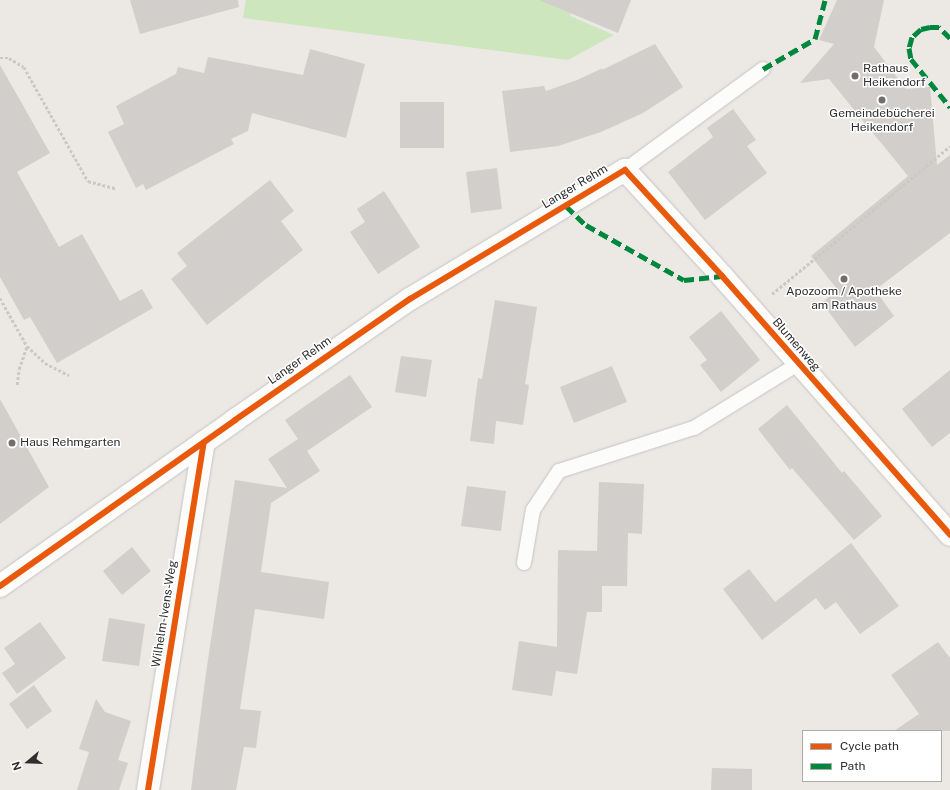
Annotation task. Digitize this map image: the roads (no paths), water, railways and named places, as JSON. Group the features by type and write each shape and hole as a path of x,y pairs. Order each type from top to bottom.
{"street":[{"name":"Blumenweg","path":"625,170 752,310 950,535"},
{"name":"Langer Rehm","path":"0,586 410,299 625,170"},
{"name":"Wilhelm-Ivens-Weg","path":"148,790 204,442"}],"lane":[{"path":"625,170 764,69"},
{"name":"Blumenweg","path":"524,563 532,510 559,471 694,428 798,364"}],"place":[{"name":"Rathaus Heikendorf","path":"855,76"},
{"name":"Gemeindebücherei Heikendorf","path":"882,100"},
{"name":"Apozoom / Apotheke am Rathaus","path":"844,279"},
{"name":"Haus Rehmgarten","path":"12,443"}]}
